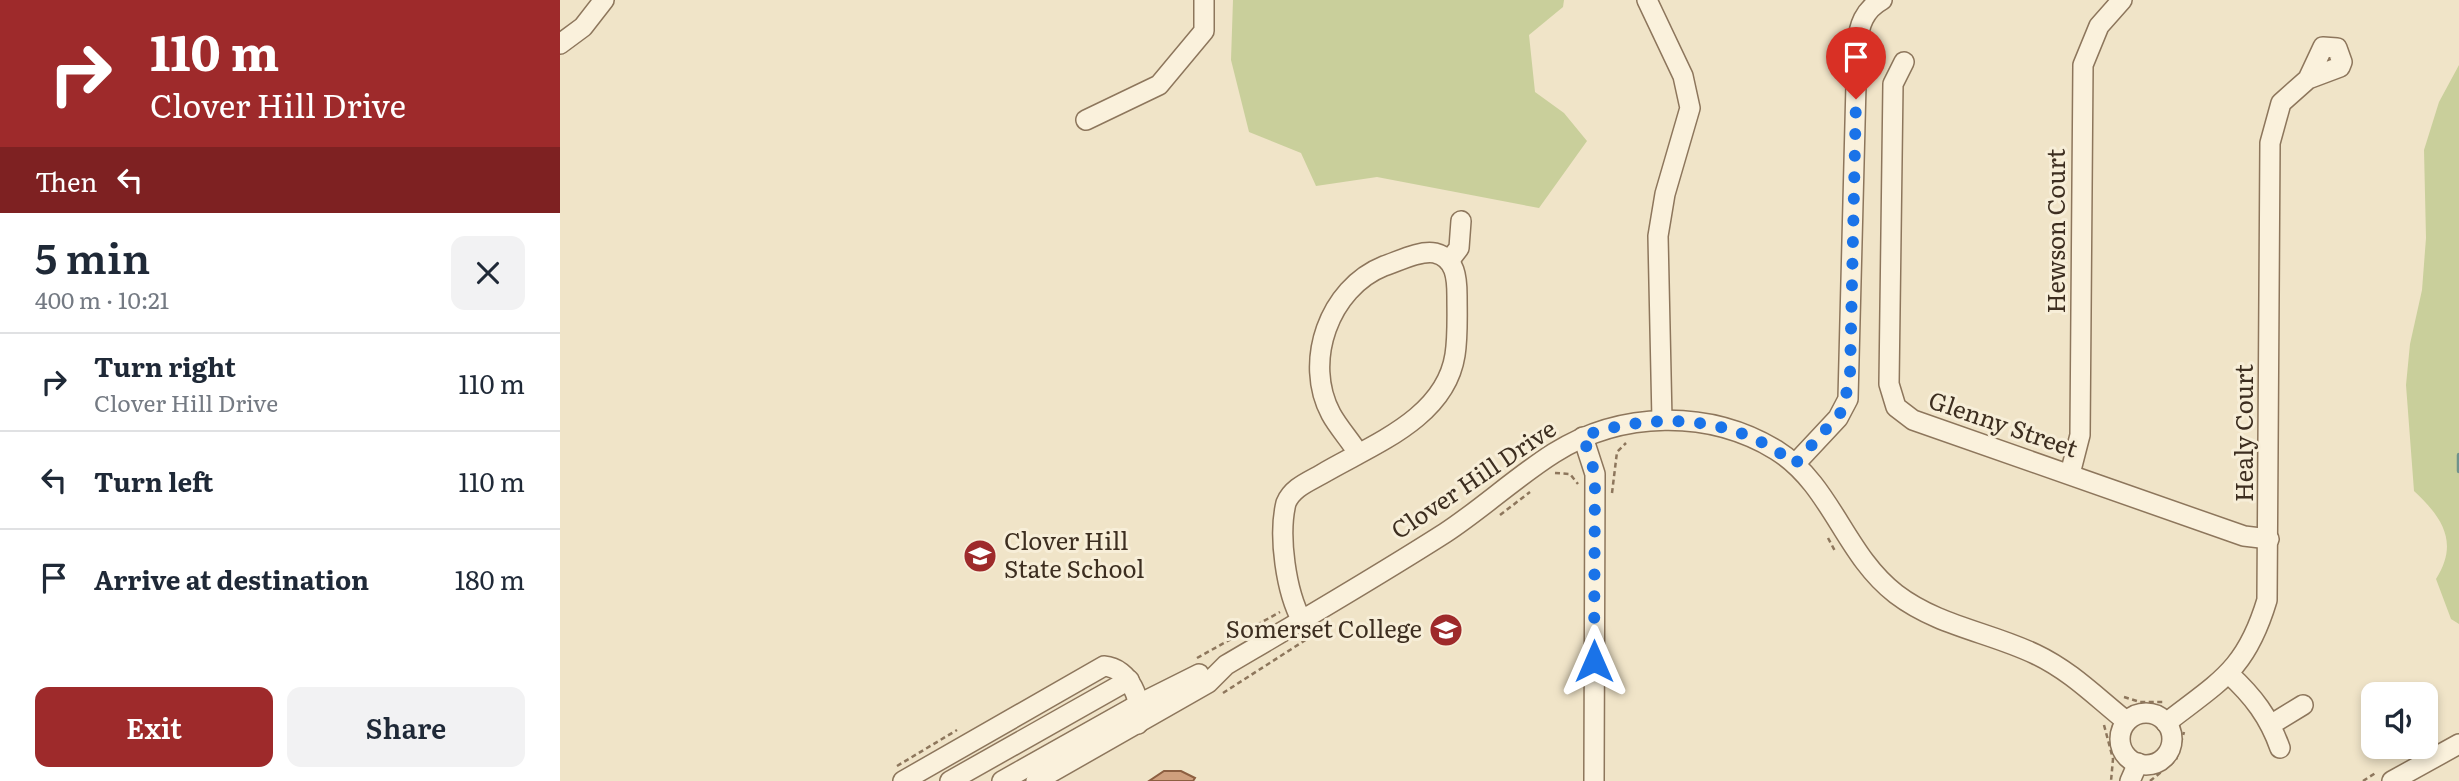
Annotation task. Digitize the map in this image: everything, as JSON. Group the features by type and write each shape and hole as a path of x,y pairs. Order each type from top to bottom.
{"street":[{"path":"560,44 583,27 604,0"},
{"path":"1086,120 1158,85 1204,31 1204,0"},
{"path":"1647,0 1683,76 1690,108 1665,194 1658,236 1662,420"},
{"path":"1795,464 1838,418 1847,400 1857,45 1859,30 1867,11 1882,0"},
{"name":"Hewson Court","path":"2070,474 2080,435 2083,65 2099,26 2122,0"},
{"name":"Glenny Street","path":"1904,62 1893,84 1889,384 1891,397 1903,415 2244,536 2269,539"},
{"name":"Healy Court","path":"2173,718 2229,674 2250,646 2267,600 2270,144 2281,103 2308,79"},
{"path":"1449,261 1458,248 1461,221"},
{"path":"1297,613 1287,577 1286,503 1298,488 1358,453 1420,415 1437,398 1449,376 1455,356 1456,275 1449,261 1434,253 1426,253 1373,271 1342,302 1328,322 1320,343 1322,387 1331,414 1358,453"},
{"name":"Clover Hill Drive","path":"1036,781 1208,683 1226,665 1297,613 1447,531 1553,453 1583,436 1614,426 1662,420 1728,428 1766,445 1795,464 1823,496 1861,560 1897,594 1941,620 2012,644 2057,665 2087,686 2117,721"},
{"path":"1583,436 1595,474 1594,781"},
{"name":"Clover Hill Drive","path":"1002,781 1139,704 1203,672 1226,665"},
{"path":"898,776 1093,671 1113,667 1129,680 1139,704 1138,724"},
{"path":"2229,674 2272,724 2280,748"},
{"path":"950,781 1129,680"},
{"path":"2272,724 2303,705"},
{"path":"2146,713 2173,718 2166,754 2134,772 2121,745 2117,721 2146,713"},
{"path":"2392,781 2459,744"}],"path":[{"path":"1546,479 1558,472 1570,474 1575,478 1580,493"},
{"path":"1492,520 1537,486"},
{"path":"1196,659 1297,613"},
{"path":"1218,695 1334,622"},
{"path":"2120,702 2124,697 2140,702 2165,701 2173,718 2187,729 2176,760 2150,781"},
{"path":"2111,781 2113,759 2104,723 2117,721"},
{"path":"898,776 909,755 966,725"}],"green space":[{"path":"1233,0 1564,0 1563,7 1529,35 1535,92 1564,113 1587,141 1539,208 1377,177 1316,186 1301,153 1249,132 1231,60"},
{"path":"2459,65 2459,624 2451,619 2436,579 2446,554 2444,532 2433,511 2414,491 2406,385 2410,344 2422,290 2426,238 2424,150 2439,102"}],"building":[{"path":"1164,771 1181,771 1195,778 1193,781 1149,781"}],"waterway":[{"path":"2459,455 2459,471"}],"place":[{"name":"Clover Hill State School","path":"980,556"},
{"name":"Somerset College","path":"1446,630"}],"route":[{"path":"1594,661 1595,474 1583,436 1614,426 1640,422 1687,421 1728,428 1766,445 1795,464 1843,410 1850,375 1856,99"}]}
